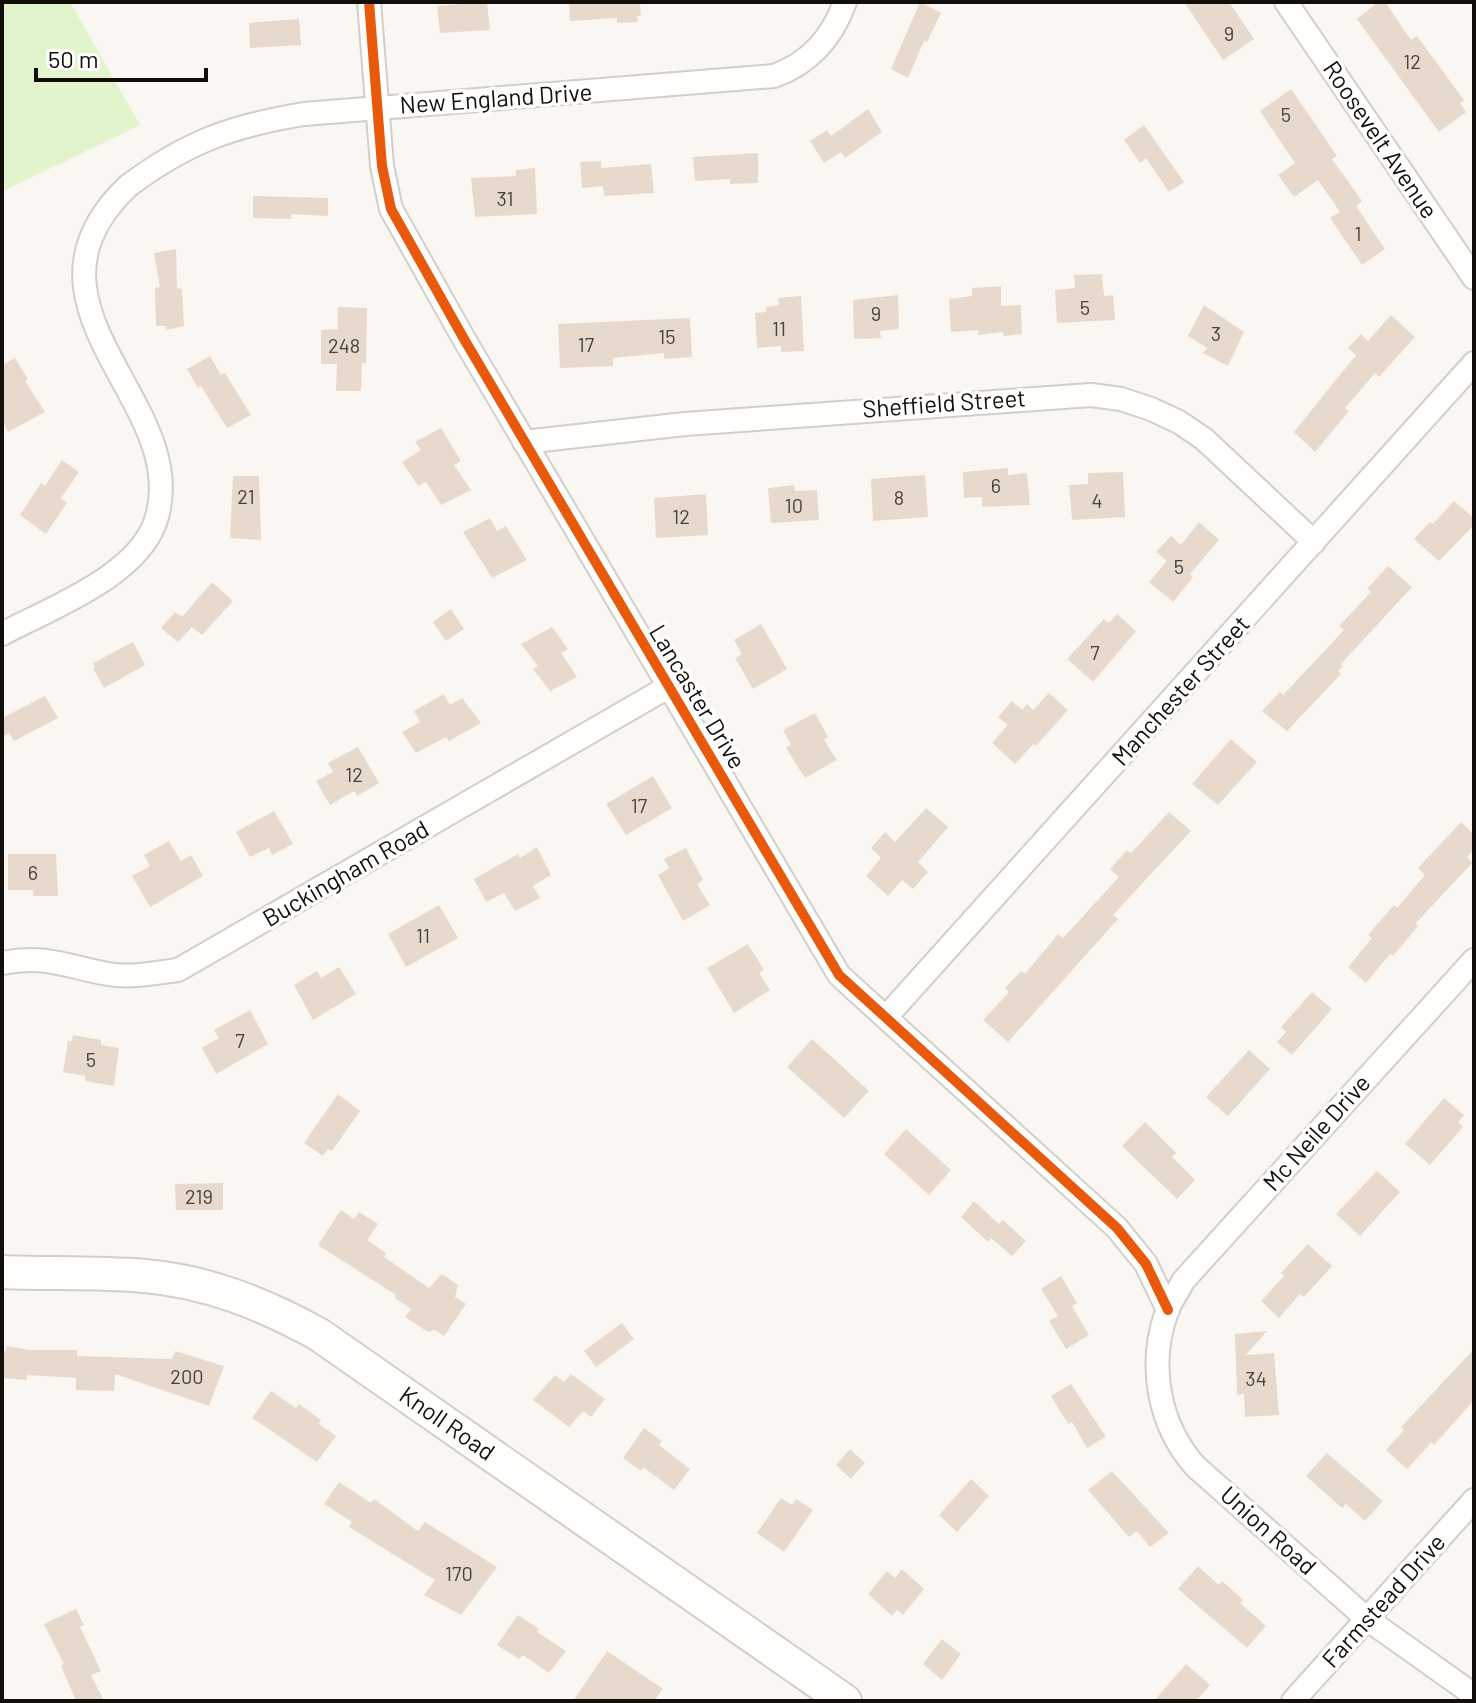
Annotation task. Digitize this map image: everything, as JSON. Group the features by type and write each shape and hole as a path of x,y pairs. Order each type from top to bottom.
{"street":[{"name":"Lancaster Drive","path":"369,2 382,166 391,209 524,442 839,975 1117,1228 1146,1264 1168,1310"},
{"name":"New England Drive","path":"2,634 109,577 140,551 155,523 160,481 151,448 75,318 70,272 76,242 103,204 185,148 213,135 258,121 304,114 774,76 802,63 814,53 833,29 845,2"},
{"name":"Roosevelt Avenue","path":"1286,2 1474,278"},
{"name":"Manchester Street","path":"886,1017 1474,363"},
{"name":"Sheffield Street","path":"524,442 685,424 1091,395 1121,399 1179,422 1204,439 1314,542"},
{"name":"Buckingham Road","path":"2,963 38,959 110,975 178,970 668,687"},
{"name":"Mc Neile Drive","path":"1168,1310 1183,1281 1474,960"},
{"name":"Knoll Road","path":"2,1272 156,1278 193,1283 277,1312 318,1334 845,1701"},
{"name":"Union Road","path":"1168,1310 1158,1356 1158,1384 1167,1422 1176,1442 1195,1466 1367,1619 1474,1695"},
{"name":"Farmstead Drive","path":"1293,1701 1474,1500"}],"green space":[{"path":"2,2 70,2 140,125 2,192"}],"building":[{"path":"487,2 490,30 440,33 437,6"},
{"path":"569,2 640,2 641,16 637,16 638,22 617,23 617,18 570,21"},
{"path":"920,2 941,13 927,42 924,41 908,78 891,69"},
{"path":"1184,2 1229,2 1254,39 1223,60"},
{"path":"1378,2 1385,2 1411,40 1417,36 1464,100 1460,103 1466,112 1439,132 1357,19"},
{"path":"299,19 301,45 250,48 249,23"},
{"path":"1291,89 1337,156 1332,159 1362,201 1356,206 1385,249 1362,265 1330,218 1340,212 1318,180 1294,197 1278,175 1295,163 1260,111"},
{"path":"868,109 882,132 845,158 841,152 824,163 810,141 827,130 831,136"},
{"path":"1144,125 1184,182 1169,192 1146,158 1140,163 1124,140"},
{"path":"758,153 758,183 730,184 730,179 695,181 693,157"},
{"path":"601,161 601,168 651,164 654,193 604,196 603,186 582,188 580,162"},
{"path":"535,168 537,214 475,217 471,178 516,176 516,170"},
{"path":"253,196 328,198 328,216 291,214 291,219 253,218"},
{"path":"176,249 177,288 182,289 184,326 166,330 166,326 156,326 155,288 160,287 154,253"},
{"path":"1102,274 1104,296 1113,295 1115,320 1057,323 1055,290 1075,288 1074,275"},
{"path":"1001,286 1001,306 1021,305 1022,334 1004,336 1003,332 978,335 978,330 951,332 949,299 972,296 972,288"},
{"path":"898,295 899,329 880,331 881,338 854,339 853,300"},
{"path":"801,296 804,351 781,352 781,346 757,348 755,313 766,312 766,307 779,305 778,298"},
{"path":"1204,305 1244,332 1228,366 1203,353 1207,348 1188,336"},
{"path":"338,307 367,308 366,363 362,363 361,391 336,391 337,364 321,364 321,330 338,329"},
{"path":"1391,315 1415,337 1379,377 1375,373 1345,408 1349,411 1315,452 1294,432 1356,355 1348,348 1361,334 1368,341"},
{"path":"690,318 692,357 664,359 664,353 613,358 613,366 560,368 558,324"},
{"path":"210,356 221,375 225,373 251,415 227,428 187,369"},
{"path":"15,358 28,379 25,381 45,412 8,432 2,421 2,365"},
{"path":"441,428 461,461 454,465 471,490 441,505 426,482 418,486 402,462 421,450 415,442"},
{"path":"62,460 79,472 61,498 67,503 46,534 20,515 41,483 45,486"},
{"path":"1008,468 1008,475 1027,473 1030,505 982,507 982,497 964,498 963,472"},
{"path":"1123,472 1125,517 1072,520 1069,485 1088,484 1088,473"},
{"path":"925,475 928,517 873,521 871,479"},
{"path":"233,476 259,476 261,540 230,538"},
{"path":"794,485 795,491 817,490 819,520 771,523 768,488"},
{"path":"706,494 708,535 656,538 654,498"},
{"path":"1454,501 1474,518 1474,525 1439,561 1414,539"},
{"path":"490,518 497,531 506,526 527,560 492,578 463,532"},
{"path":"1199,522 1219,540 1190,574 1193,577 1173,602 1149,582 1167,561 1156,552 1171,536 1181,545"},
{"path":"1388,566 1412,587 1341,664 1343,666 1338,671 1341,674 1287,731 1262,711 1280,692 1283,695 1344,630 1339,626 1371,592 1367,589"},
{"path":"212,582 233,601 202,635 192,627 178,642 161,628 175,612 182,617"},
{"path":"451,609 464,629 446,641 433,622"},
{"path":"1117,614 1136,631 1093,682 1067,659 1104,619 1109,623"},
{"path":"761,624 787,669 753,689 735,658 742,654 734,640"},
{"path":"552,627 568,649 561,653 577,677 550,691 533,669 538,666 521,644"},
{"path":"133,642 145,665 104,688 93,663"},
{"path":"1049,693 1068,710 1015,764 992,743 1008,725 998,717 1012,701 1022,710 1027,704 1033,710"},
{"path":"444,694 450,705 462,698 481,723 449,741 446,737 416,753 402,732 420,722 414,711"},
{"path":"45,696 58,718 14,741 9,733 2,737 2,718"},
{"path":"815,713 828,737 824,740 837,760 805,778 786,748 791,744 783,730"},
{"path":"1231,739 1257,762 1218,805 1192,784"},
{"path":"358,747 379,783 357,796 354,791 330,805 316,781 333,772 328,763"},
{"path":"653,776 672,808 626,835 606,804"},
{"path":"926,808 948,827 918,862 928,872 913,889 902,880 888,896 866,876 881,858 871,848 885,832 895,842"},
{"path":"274,811 293,844 272,855 269,848 250,857 236,832"},
{"path":"1169,812 1191,831 1113,915 1118,919 1008,1042 983,1020 1009,992 1005,988 1021,971 1025,974 1058,934 1063,938 1119,877 1110,869 1127,850 1131,853"},
{"path":"1461,822 1474,835 1474,849 1467,857 1472,863 1366,983 1348,967 1372,938 1368,935 1394,905 1397,908 1425,875 1418,868"},
{"path":"169,841 181,861 191,855 203,876 150,907 132,876 150,866 144,855"},
{"path":"537,847 551,875 533,886 540,898 515,911 504,893 486,902 474,879"},
{"path":"686,848 703,880 697,884 710,905 683,921 658,875 669,868 664,859"},
{"path":"8,854 56,854 58,896 33,896 33,890 8,890"},
{"path":"439,905 458,938 406,967 388,934"},
{"path":"748,944 764,970 759,973 770,990 734,1013 707,968"},
{"path":"339,967 356,994 313,1020 294,985 317,971 321,978"},
{"path":"1312,992 1332,1009 1292,1055 1277,1042 1286,1032 1281,1027"},
{"path":"250,1010 268,1044 216,1074 202,1048 219,1038 214,1030"},
{"path":"73,1035 101,1040 101,1045 119,1048 114,1086 85,1081 85,1076 63,1072 68,1041 72,1041"},
{"path":"812,1039 869,1091 844,1118 787,1067"},
{"path":"1249,1050 1270,1069 1228,1116 1206,1097"},
{"path":"338,1094 360,1111 332,1151 328,1149 323,1156 304,1143"},
{"path":"1444,1098 1464,1115 1458,1122 1463,1127 1430,1165 1405,1144"},
{"path":"1145,1122 1176,1153 1172,1157 1195,1180 1177,1199 1122,1146"},
{"path":"906,1129 951,1170 929,1195 884,1154"},
{"path":"1377,1171 1400,1192 1360,1236 1336,1214"},
{"path":"223,1183 223,1210 176,1210 175,1184"},
{"path":"974,1201 999,1224 1003,1220 1026,1241 1012,1256 991,1238 988,1242 961,1217"},
{"path":"341,1210 354,1219 359,1212 378,1224 367,1240 386,1253 384,1257 429,1288 442,1274 458,1285 455,1297 466,1304 444,1336 435,1330 428,1332 405,1317 411,1309 395,1298 396,1295 318,1245"},
{"path":"1308,1244 1332,1266 1304,1297 1300,1294 1279,1318 1261,1301"},
{"path":"1061,1276 1077,1303 1072,1306 1089,1335 1066,1349 1049,1321 1058,1316 1041,1289"},
{"path":"622,1323 634,1339 596,1367 584,1351"},
{"path":"1267,1331 1246,1355 1274,1353 1279,1415 1245,1417 1244,1394 1237,1395 1235,1334"},
{"path":"7,1346 29,1350 77,1350 77,1356 172,1359 175,1351 224,1366 209,1406 115,1374 114,1391 76,1390 76,1378 27,1375 27,1380 2,1378 2,1351 6,1351"},
{"path":"1474,1349 1474,1400 1434,1445 1432,1442 1407,1469 1386,1450 1404,1430 1401,1427"},
{"path":"571,1374 605,1399 591,1417 583,1411 569,1427 533,1400 555,1375 564,1382"},
{"path":"1071,1384 1106,1437 1087,1448 1072,1422 1068,1424 1051,1396"},
{"path":"271,1391 296,1408 299,1404 336,1436 317,1462 252,1418"},
{"path":"644,1428 662,1441 659,1445 690,1469 674,1490 643,1467 641,1471 623,1458"},
{"path":"850,1449 865,1463 851,1479 836,1465"},
{"path":"1327,1453 1383,1501 1365,1521 1346,1504 1342,1508 1306,1476"},
{"path":"1112,1471 1169,1533 1150,1547 1137,1531 1129,1537 1088,1490"},
{"path":"971,1479 989,1496 957,1532 939,1515"},
{"path":"339,1482 371,1503 374,1499 418,1531 425,1522 497,1567 461,1615 424,1595 435,1580 349,1527 352,1522 324,1504"},
{"path":"781,1498 792,1505 796,1499 813,1510 784,1552 757,1533"},
{"path":"1198,1566 1219,1585 1222,1581 1243,1600 1240,1603 1266,1626 1247,1648 1178,1589"},
{"path":"902,1569 924,1589 903,1615 897,1610 892,1616 868,1594 887,1571 895,1578"},
{"path":"76,1609 84,1625 80,1627 101,1671 91,1675 104,1701 76,1701 61,1666 64,1664 44,1624"},
{"path":"518,1615 566,1651 549,1673 523,1655 519,1659 497,1645"},
{"path":"942,1639 961,1654 942,1680 923,1664"},
{"path":"607,1651 663,1689 654,1701 573,1701"},
{"path":"1186,1664 1210,1685 1196,1701 1154,1701"}],"cycle path":[{"path":"369,2 382,166 391,209 464,339 839,975 1117,1228 1146,1264 1168,1310"}]}
